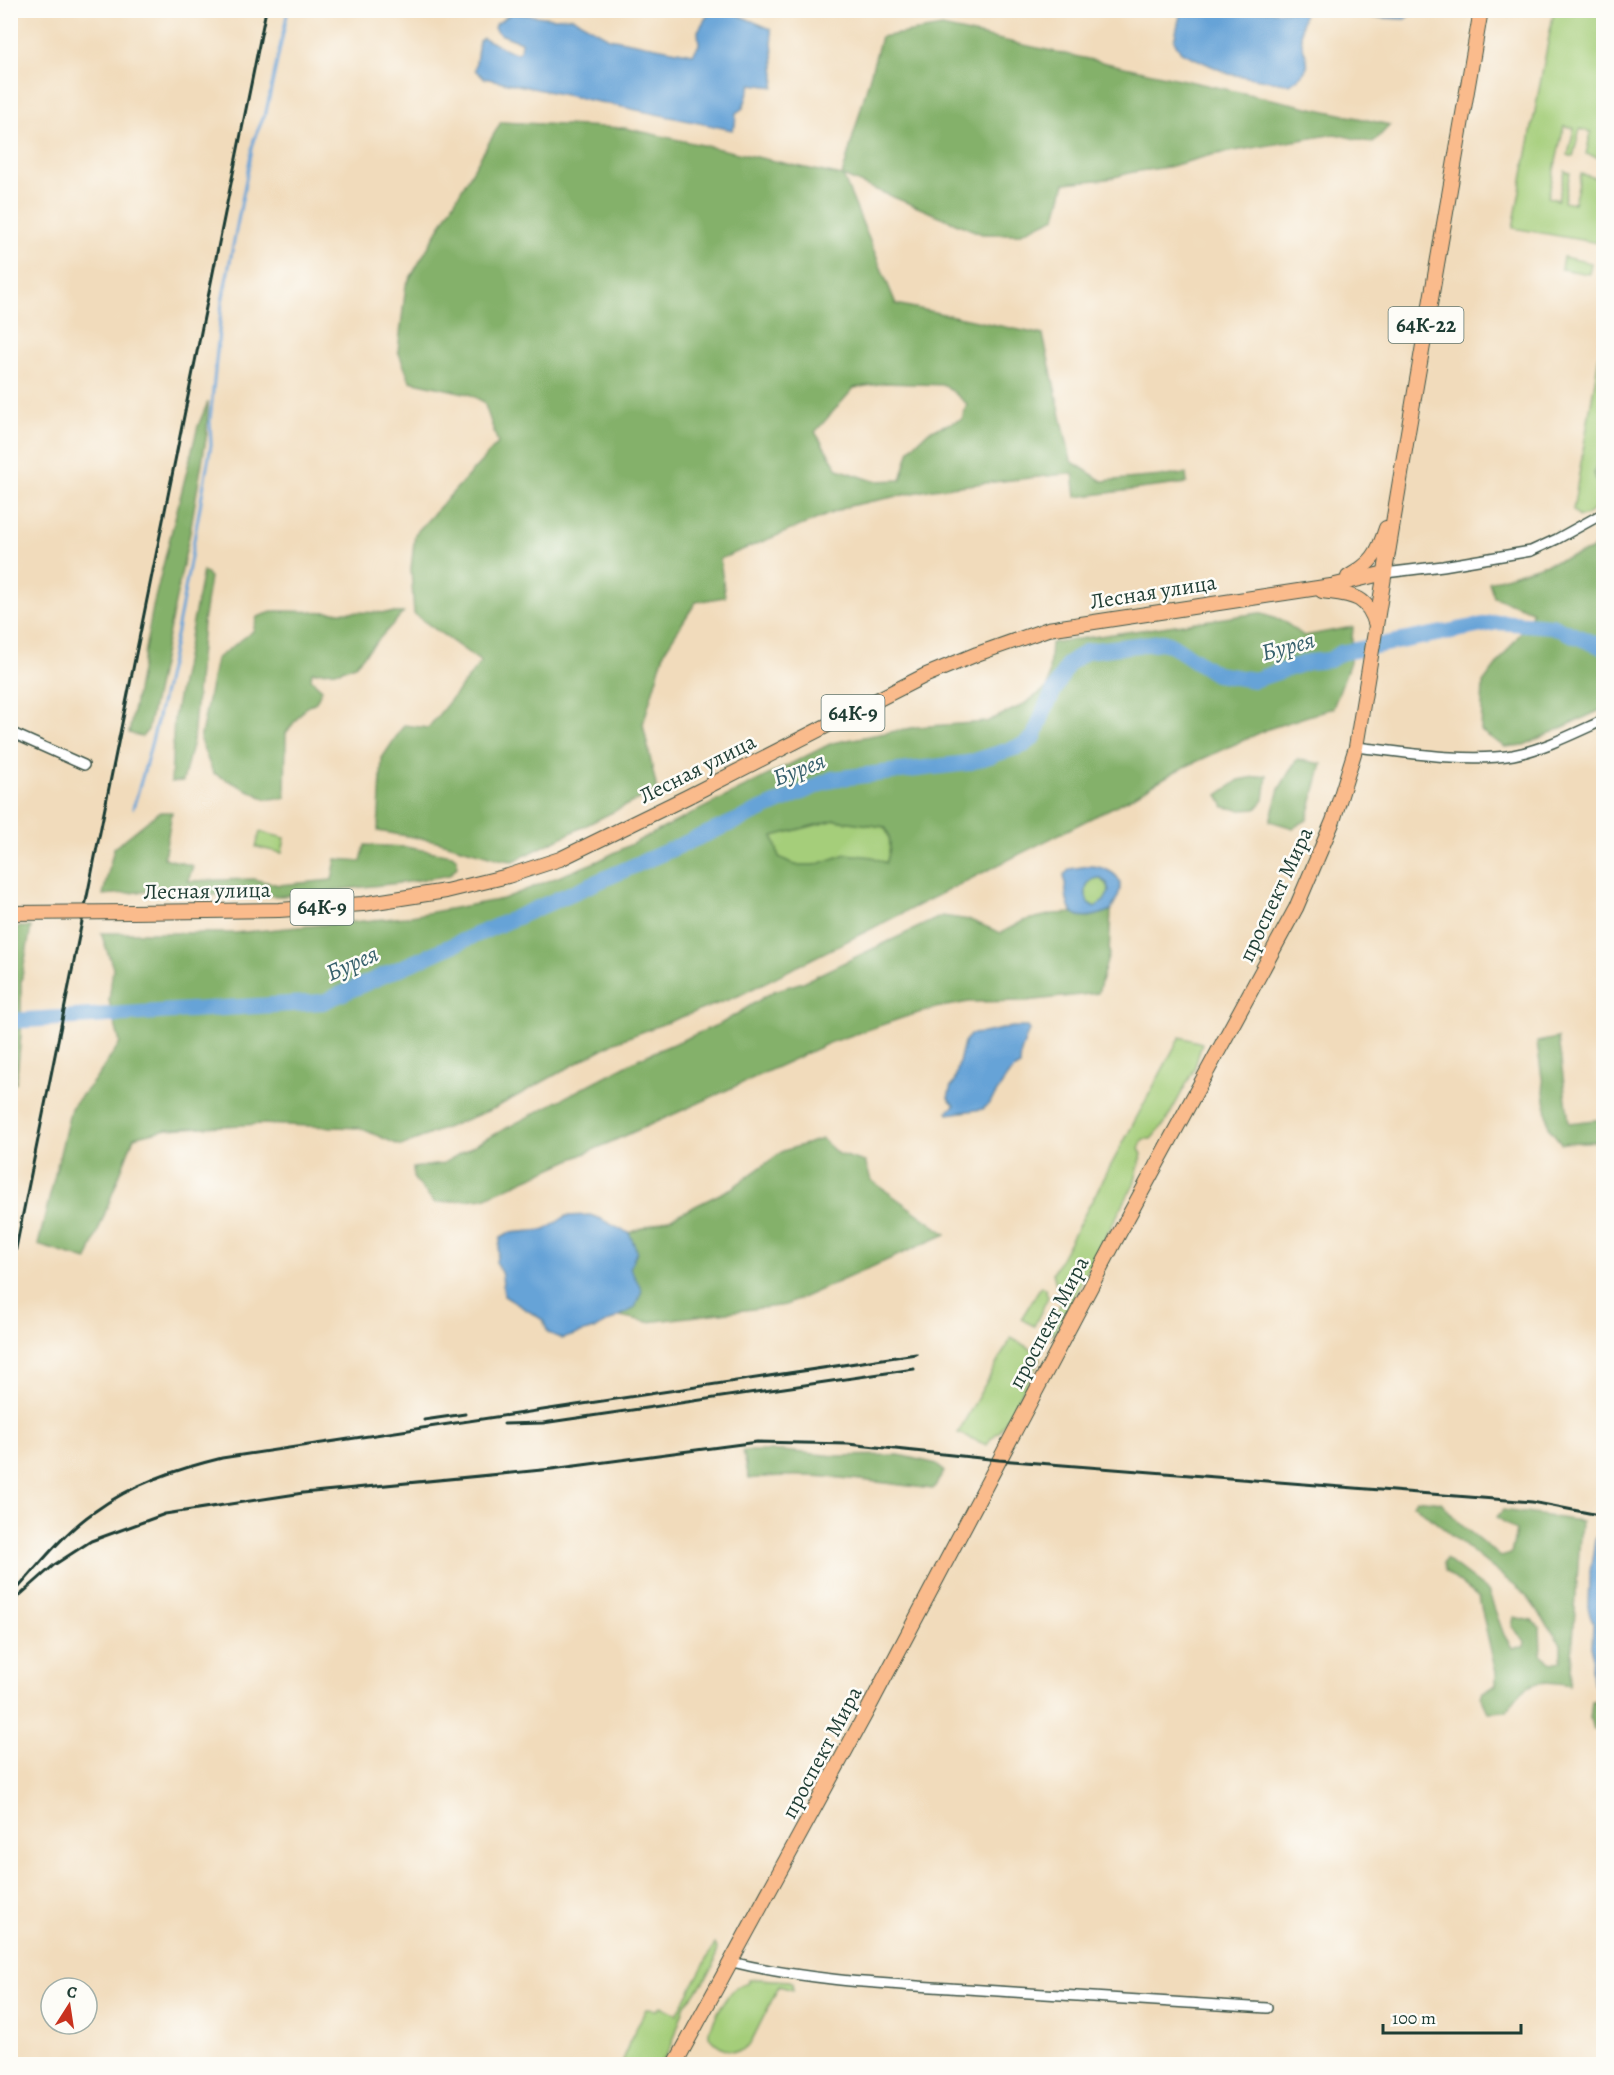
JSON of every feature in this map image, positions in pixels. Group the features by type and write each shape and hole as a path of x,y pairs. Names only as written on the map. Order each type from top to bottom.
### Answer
{"main road":[{"name":"64К-22","path":"1385,573 1481,10"},
{"path":"1336,584 1365,567 1375,556 1399,489"},
{"name":"Лесная улица","path":"10,913 279,910 363,904 446,891 508,876 560,859 924,676 1048,629 1336,584 1385,573"},
{"name":"проспект Мира","path":"675,2064 866,1713 1115,1241 1296,908 1333,821 1356,747 1385,573"},
{"path":"1305,589 1347,594 1363,600 1372,612 1376,631"}],"street":[{"path":"1385,573 1530,551 1604,513"},
{"path":"1356,747 1463,756 1512,755 1535,749 1604,720"},
{"path":"10,732 84,765"},
{"path":"732,1962 789,1974 885,1983 1267,2008"}],"green space":[{"path":"1554,10 1603,11 1603,159 1586,154 1591,132 1580,129 1573,157 1568,155 1574,128 1564,126 1548,197 1558,200 1565,171 1570,173 1564,201 1574,203 1581,174 1600,179 1603,165 1603,213 1598,243 1513,228"},
{"path":"942,27 1390,125 1373,143 1335,134 1211,155 1168,167 1133,172 1107,179 1065,183 1056,217 1019,234 982,234 843,176 896,304 1043,335 1071,461 1102,481 1186,474 1187,483 1076,497 1073,473 933,489 849,506 720,559 725,597 696,602 665,650 643,724 657,790 514,861 437,841 378,831 382,758 404,725 428,728 481,662 414,614 411,569 415,534 498,443 484,402 469,394 410,381 398,351 406,285 501,122 625,128 842,176 881,37","holes":["885,383 945,385 967,404 962,419 929,431 910,449 901,480 874,481 838,469 815,432 854,388"]},
{"path":"1563,257 1591,263 1589,274 1561,269"},
{"path":"1603,333 1603,501 1587,515 1579,517 1573,510"},
{"path":"208,402 207,433 190,532 148,730 142,737 129,733 154,602 198,426"},
{"path":"1603,442 1603,478 1597,483 1594,473"},
{"path":"1603,539 1603,709 1524,745 1505,747 1481,731 1483,683 1531,619 1532,611 1494,597 1489,582 1591,550"},
{"path":"203,571 210,577 203,623 193,741 183,781 171,782 174,718"},
{"path":"275,611 403,613 355,665 339,671 312,672 311,679 322,689 316,702 305,708 286,733 285,798 266,799 213,773 200,740 216,659 253,631 257,617"},
{"path":"1259,613 1283,621 1304,636 1353,627 1350,662 1333,708 1268,729 1176,771 1127,800 738,996 615,1042 495,1108 401,1146 360,1128 260,1124 167,1129 134,1137 87,1260 38,1245 71,1108 98,1076 120,1043 109,1001 113,968 101,933 234,933 406,917 503,899 598,861 832,743 917,727 986,722 1021,706 1048,687 1051,643","holes":["835,820 885,827 890,844 886,863 873,857 846,854 815,865 795,865 779,857 773,836"]},
{"path":"1297,759 1322,764 1307,820 1293,828 1270,821 1279,789"},
{"path":"1267,775 1264,800 1256,809 1241,810 1224,807 1218,795 1239,780"},
{"path":"159,812 172,812 164,858 193,866 188,881 253,879 279,885 332,880 336,859 361,861 365,845 405,847 452,855 457,859 457,867 449,875 408,882 283,896 240,894 187,896 152,891 103,895 114,848"},
{"path":"835,820 884,827 890,844 886,863 847,854 815,865 795,865 779,857 773,836"},
{"path":"260,832 285,838 282,853 256,847"},
{"path":"1099,878 1107,884 1109,892 1104,901 1095,907 1088,903 1086,891 1088,883"},
{"path":"1111,910 1109,954 1098,993 1026,1001 969,1002 935,1008 902,1018 829,1043 484,1198 435,1203 414,1179 413,1168 442,1164 638,1059 722,1023 774,991 803,982 942,916 970,920 1001,933 1023,921 1053,914 1075,913 1089,917"},
{"path":"10,927 31,927 21,982 21,1035 16,1083 11,1084"},
{"path":"1180,1037 1202,1043 1194,1070 1165,1123 1151,1139 1143,1139 1139,1149 1142,1154 1134,1184 1053,1335 1050,1329 1061,1302 1053,1273"},
{"path":"1558,1038 1569,1123 1603,1119 1603,1141 1561,1143 1549,1128 1537,1042"},
{"path":"822,1139 838,1154 865,1162 871,1180 946,1234 786,1305 648,1322 620,1316 635,1308 630,1268 637,1251 629,1233 671,1218 732,1188 783,1151"},
{"path":"1041,1286 1048,1297 1034,1326 1021,1319"},
{"path":"1011,1338 1033,1350 1040,1360 1000,1431 991,1438 987,1445 958,1433"},
{"path":"743,1451 783,1451 836,1456 899,1455 937,1464 944,1472 933,1489 818,1476 749,1479"},
{"path":"1416,1499 1441,1502 1460,1524 1501,1557 1511,1554 1516,1531 1497,1517 1503,1510 1581,1521 1570,1685 1548,1682 1533,1684 1521,1693 1507,1711 1488,1712 1481,1697 1483,1692 1496,1685 1496,1673 1479,1598 1445,1571 1443,1563 1446,1559 1488,1591 1504,1635 1512,1648 1524,1647 1525,1641 1512,1627 1514,1617 1532,1621 1540,1627 1541,1654 1552,1663 1561,1661 1561,1644 1526,1595 1413,1504"},
{"path":"1603,1700 1603,1730 1593,1730 1590,1718 1592,1702"},
{"path":"715,1944 717,1948 714,1966 685,2005 671,2047 661,2064 622,2064 629,2043 646,2009 657,2010 661,2006 677,2014"},
{"path":"749,1980 789,1981 792,1983 793,1990 779,1986 749,2046 739,2051 727,2050 709,2036 709,2031 720,2008 734,1989"}],"water":[{"path":"726,10 771,29 775,76 774,87 751,84 743,108 736,113 735,126 732,130 484,78 475,70 479,41 483,38 512,52 520,51 521,42 500,34 494,28 512,13 553,18 572,17 609,38 693,54 699,45 698,31 710,11"},
{"path":"1181,11 1304,11 1301,35 1308,61 1305,71 1290,84 1229,74 1181,52 1174,41"},
{"path":"1335,11 1413,11 1406,19 1361,17"},
{"path":"1093,866 1109,871 1118,878 1120,888 1111,910 1084,917 1070,909 1064,875 1070,869","holes":["1099,878 1107,883 1109,892 1104,901 1095,907 1088,903 1086,894 1088,883"]},
{"path":"1012,1027 1027,1027 1029,1030 1021,1052 1020,1066 1009,1074 983,1109 948,1114 947,1112 955,1105 948,1098 964,1042 971,1034"},
{"path":"590,1215 629,1233 637,1251 630,1268 642,1290 635,1308 597,1328 562,1339 548,1333 543,1320 504,1296 502,1275 496,1262 501,1237 508,1233 545,1230 566,1216"},
{"path":"1600,1532 1604,1533 1603,1692 1594,1685 1591,1669 1593,1624 1588,1607 1589,1578 1595,1540"}],"waterway":[{"path":"133,808 158,719 178,628 211,445 210,420 222,302 254,139 266,112 287,15"},
{"name":"Бурея","path":"10,1021 323,1002 832,779 968,763 1024,745 1034,737 1045,708 1068,664 1087,651 1162,642 1172,645 1216,674 1254,680 1308,662 1330,660 1340,653 1498,622 1552,626 1600,646 1604,645"}],"railway":[{"path":"10,1278 266,10"},
{"path":"19,1587 45,1557 83,1520 109,1502 155,1479 205,1462 916,1354"},
{"path":"504,1424 543,1423 914,1369"},
{"path":"424,1420 465,1414"},
{"path":"10,1604 54,1565 91,1541 165,1514 303,1493 552,1469 757,1442 848,1444 999,1460 1532,1502 1604,1516"}]}
